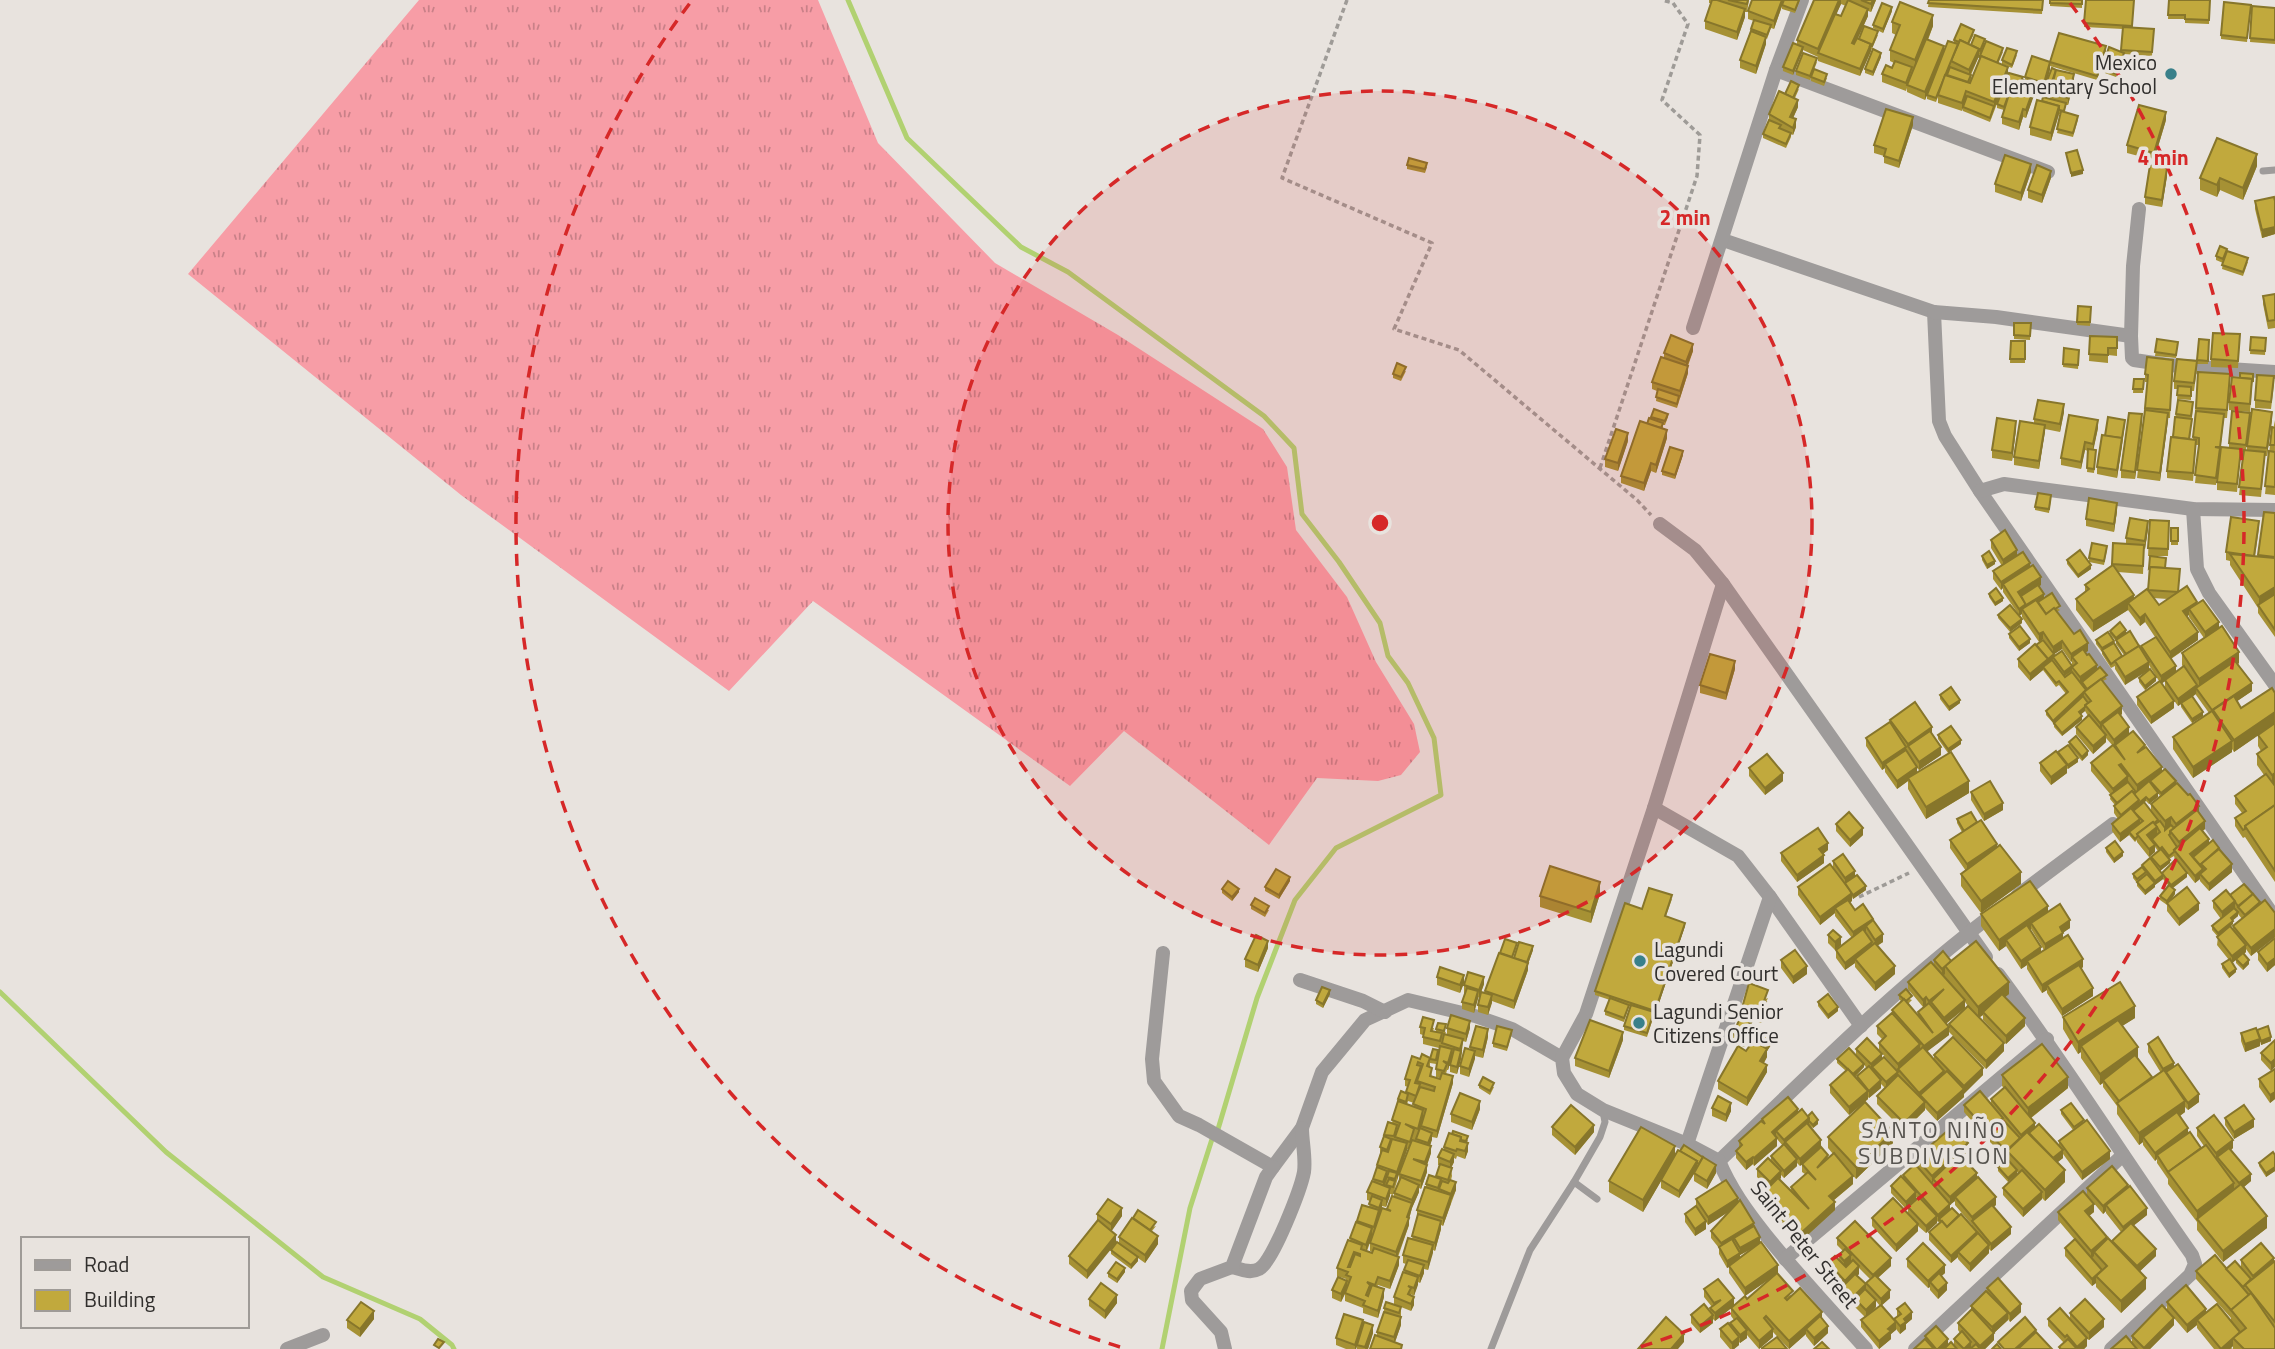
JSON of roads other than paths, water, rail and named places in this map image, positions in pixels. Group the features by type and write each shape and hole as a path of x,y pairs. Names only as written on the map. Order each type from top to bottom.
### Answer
{"street":[{"path":"1693,328 1776,70 1802,0"},
{"path":"1776,70 2048,172"},
{"path":"2139,209 2133,265 2131,355 2134,360 2275,372"},
{"path":"1723,240 1934,312 1996,317 2131,335"},
{"path":"1934,312 1939,421 1945,436 1980,491 2275,918"},
{"path":"1980,491 2004,484 2193,509 2275,510"},
{"path":"2193,509 2197,569 2209,593 2275,685"},
{"path":"1660,524 1695,550 1723,584 1968,933 2047,1039 2192,1255 2195,1264 2190,1275 2112,1349"},
{"path":"1723,584 1654,808 1586,1014 1562,1058 1563,1073 1577,1094 1603,1110 1687,1144 1719,1161 1944,951 2113,824"},
{"path":"1654,808 1738,856 1861,1026"},
{"path":"1687,1144 1770,897"},
{"path":"1163,953 1152,1059 1154,1081 1179,1116 1273,1167"},
{"path":"1300,980 1363,1001 1385,1012"},
{"path":"1232,1267 1266,1177 1302,1128 1322,1072 1365,1020 1408,1000 1475,1016 1512,1029 1562,1058"},
{"path":"1785,1259 2047,1039"},
{"path":"1226,1349 1221,1332 1192,1300 1191,1291 1200,1279 1232,1267 1248,1271 1259,1269 1267,1261 1283,1232 1304,1172 1302,1128"},
{"path":"1915,1349 2123,1155"},
{"name":"Saint Peter Street","path":"1719,1161 1724,1175 1745,1209 1785,1259 1866,1349"},
{"path":"287,1349 323,1335"}],"lane":[{"path":"2263,170 2275,170"},
{"path":"1491,1349 1530,1250 1600,1137 1605,1122 1603,1110"},
{"path":"1574,1182 1597,1199"}],"waterway":[{"path":"848,0 907,138 1021,247 1068,272 1264,416 1294,448 1302,514 1339,562 1380,623 1388,656 1408,683 1434,738 1441,795 1336,848 1295,900 1257,998 1216,1136 1213,1136 1190,1208 1162,1349"},
{"path":"0,992 166,1152 323,1277 420,1319 454,1349"}],"place":[{"name":"Mexico Elementary School","path":"2171,74"},
{"name":"Lagundi Covered Court","path":"1640,961"},
{"name":"Lagundi Senior Citizens Office","path":"1639,1023"}],"district":[{"name":"SANTO NIÑO SUBDIVISION","path":"1934,1142"}]}
